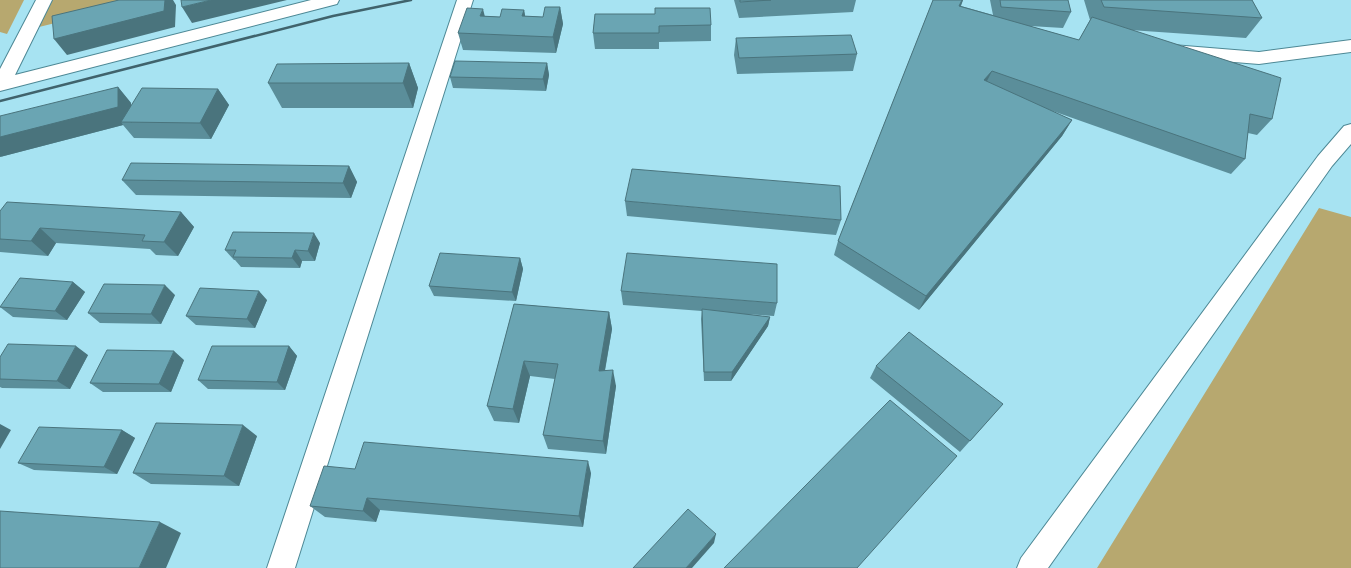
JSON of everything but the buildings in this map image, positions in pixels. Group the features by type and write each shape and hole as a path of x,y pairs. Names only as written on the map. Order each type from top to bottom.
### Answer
{"street":[{"path":"0,85 44,0"},
{"path":"281,568 465,0"},
{"path":"0,85 325,1"},
{"path":"1158,46 1173,51 1259,58 1351,46"},
{"path":"1031,568 1325,161 1351,131"}],"shaded area":[{"path":"0,0 24,0 7,34 0,32"},
{"path":"51,0 149,0 39,27"},
{"path":"1319,208 1351,217 1351,568 1097,568"}],"railway":[{"path":"0,101 333,16 411,0"}]}
